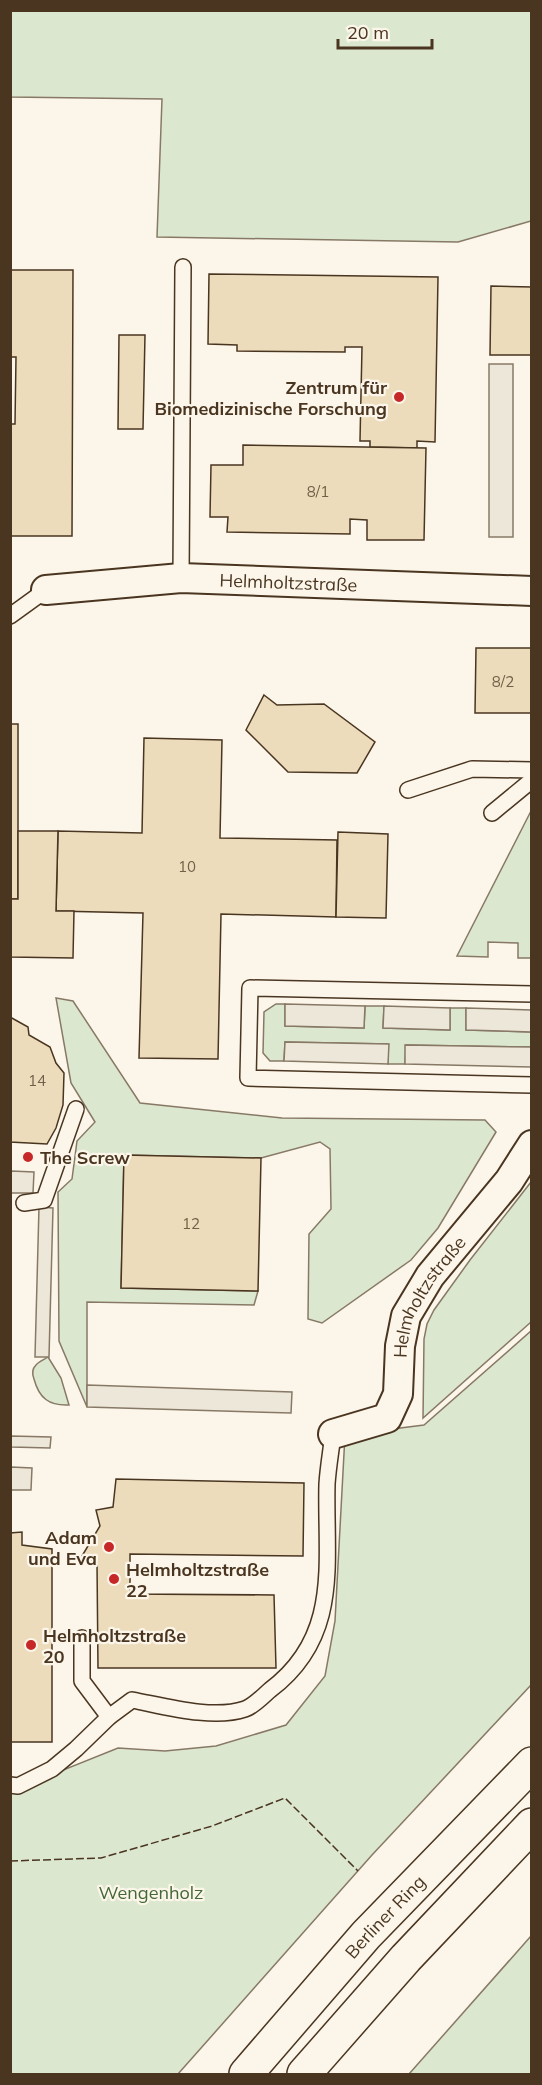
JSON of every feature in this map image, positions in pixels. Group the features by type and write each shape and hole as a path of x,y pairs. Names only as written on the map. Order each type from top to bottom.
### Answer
{"highway":[{"name":"Berliner Ring","path":"246,2074 366,1935 531,1764"},
{"path":"304,2074 406,1958 531,1825"}],"street":[{"name":"Helmholtzstraße","path":"46,590 181,578 531,591"},
{"name":"Helmholtzstraße","path":"333,1434 387,1418 398,1394 400,1346 406,1316 430,1276 508,1181 531,1145"}],"lane":[{"path":"181,578 183,267"},
{"path":"10,616 46,590"},
{"path":"408,790 472,769 531,770"},
{"path":"492,813 531,780"},
{"path":"531,994 250,988 248,1078 531,1084"},
{"path":"24,1203 44,1200 76,1109"},
{"path":"10,1785 18,1786 52,1769 109,1717 132,1700 213,1713 246,1709 287,1678 304,1656 318,1627 328,1583 327,1482 333,1434"},
{"path":"81,1638 82,1681 109,1717"}],"green space":[{"path":"11,10 531,11 531,221 458,242 157,237 162,99 11,97"},
{"path":"531,811 531,958 518,958 518,943 488,942 488,957 457,956"},
{"path":"56,998 73,1001 140,1103 282,1118 485,1120 496,1132 438,1228 411,1260 322,1323 308,1319 309,1234 331,1209 330,1149 320,1142 261,1158 124,1155 121,1288 258,1291 254,1305 87,1302 87,1407 59,1341 58,1192 72,1179 77,1141 95,1122 71,1083"},
{"path":"276,1004 285,1004 285,1026 364,1028 365,1006 384,1006 383,1028 450,1030 450,1008 466,1008 466,1030 531,1032 531,1047 406,1045 405,1064 388,1064 388,1044 285,1042 284,1061 270,1061 263,1053 264,1012"},
{"path":"531,1182 531,1322 423,1418 424,1339 427,1324 434,1310 470,1260"},
{"name":"Wengenholz","path":"531,1331 531,1685 372,1855 178,2074 11,2074 11,1791 118,1748 165,1751 216,1746 286,1725 325,1676 335,1621 345,1435 424,1425"},
{"path":"48,1357 61,1378 69,1405 50,1402 42,1396 36,1386 34,1368"},
{"path":"531,1936 531,2074 409,2074"}],"shaded area":[{"path":"489,364 513,364 513,537 489,537"},
{"path":"285,1004 365,1006 364,1028 285,1026"},
{"path":"384,1006 450,1008 450,1030 383,1028"},
{"path":"466,1008 531,1010 531,1032 466,1030"},
{"path":"285,1042 389,1044 388,1064 284,1061"},
{"path":"405,1045 531,1047 531,1067 405,1064"},
{"path":"11,1171 34,1172 33,1193 11,1193"},
{"path":"39,1207 53,1208 49,1357 35,1357"},
{"path":"87,1385 292,1392 291,1413 87,1407"},
{"path":"11,1436 51,1437 50,1448 11,1447"},
{"path":"11,1467 32,1468 31,1490 11,1490"}],"building":[{"path":"10,270 73,270 72,536 10,536 10,424 15,424 16,357 10,357"},
{"name":"Zentrum für Biomedizinische Forschung","path":"209,274 438,277 435,442 417,441 417,448 370,447 370,441 360,441 362,347 345,347 345,352 237,351 237,345 208,344"},
{"path":"491,286 532,287 532,355 490,355"},
{"path":"119,335 145,335 143,429 118,429"},
{"path":"243,445 426,448 424,540 367,540 367,520 350,519 350,534 227,532 228,517 210,517 211,465 243,465"},
{"path":"476,648 532,648 532,713 475,713"},
{"path":"264,695 277,705 324,704 375,742 357,773 288,772 246,730"},
{"path":"10,724 18,724 18,899 10,899"},
{"path":"144,738 222,740 220,838 337,840 336,917 221,914 218,1059 139,1058 143,913 56,911 58,831 142,833"},
{"path":"18,831 58,831 56,911 74,911 73,958 10,957 10,899 18,899"},
{"path":"338,832 388,834 386,918 336,917"},
{"path":"10,1017 28,1027 29,1035 50,1047 56,1063 64,1073 63,1105 56,1128 47,1144 10,1142"},
{"path":"124,1155 261,1158 258,1291 121,1288"},
{"name":"Helmholtzstraße 22","path":"116,1479 304,1483 303,1556 130,1554 130,1594 274,1595 276,1668 98,1668 97,1563 82,1556 100,1526 96,1510 113,1507"},
{"name":"Helmholtzstraße 20","path":"22,1532 22,1545 52,1549 52,1742 10,1742 10,1533"}],"fence":[{"path":"10,1861 101,1858 212,1826 285,1798 358,1871"}],"place":[{"name":"Zentrum für Biomedizinische Forschung","path":"399,397"},
{"name":"The Screw","path":"28,1157"},
{"name":"Adam und Eva","path":"109,1547"},
{"name":"Helmholtzstraße 22","path":"114,1579"},
{"name":"Helmholtzstraße 20","path":"31,1645"}]}
